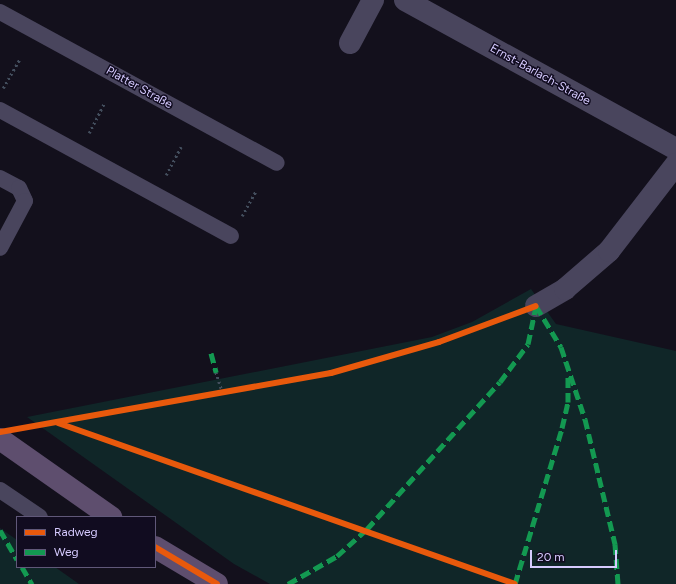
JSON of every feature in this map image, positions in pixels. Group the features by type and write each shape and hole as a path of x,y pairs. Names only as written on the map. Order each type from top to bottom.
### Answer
{"main road":[{"path":"0,439 110,516"},
{"path":"156,548 213,583"}],"street":[{"name":"Ernst-Barlach-Straße","path":"405,0 676,150"},
{"path":"350,43 369,1"},
{"path":"536,306 565,289 609,251 676,164"}],"lane":[{"name":"Platter Straße","path":"0,12 277,163"},
{"path":"0,110 231,236"},
{"path":"0,178 19,188 25,201 0,248"},
{"path":"0,490 39,516"}],"path":[{"path":"0,93 20,58"},
{"path":"79,153 104,103"},
{"path":"155,195 181,147"},
{"path":"231,236 256,191"},
{"path":"216,372 223,394"},
{"path":"216,395 231,393"}],"green space":[{"path":"531,289 556,324 676,351 676,584 270,584 234,564 27,417 432,337 472,322"},
{"path":"0,528 16,539 16,568 56,568 79,584 0,584"}],"marked path":[{"path":"536,306 561,347 585,419 615,544 618,584"},
{"path":"288,584 337,556 367,529 500,382 528,344 536,306"},
{"path":"211,353 216,372"},
{"path":"515,584 562,428 568,402 568,376"},
{"path":"0,530 16,557"},
{"path":"23,568 32,584"}],"cycle path":[{"path":"0,432 331,373 439,342 536,306"},
{"path":"58,423 514,584"},
{"path":"156,548 217,584"}]}
